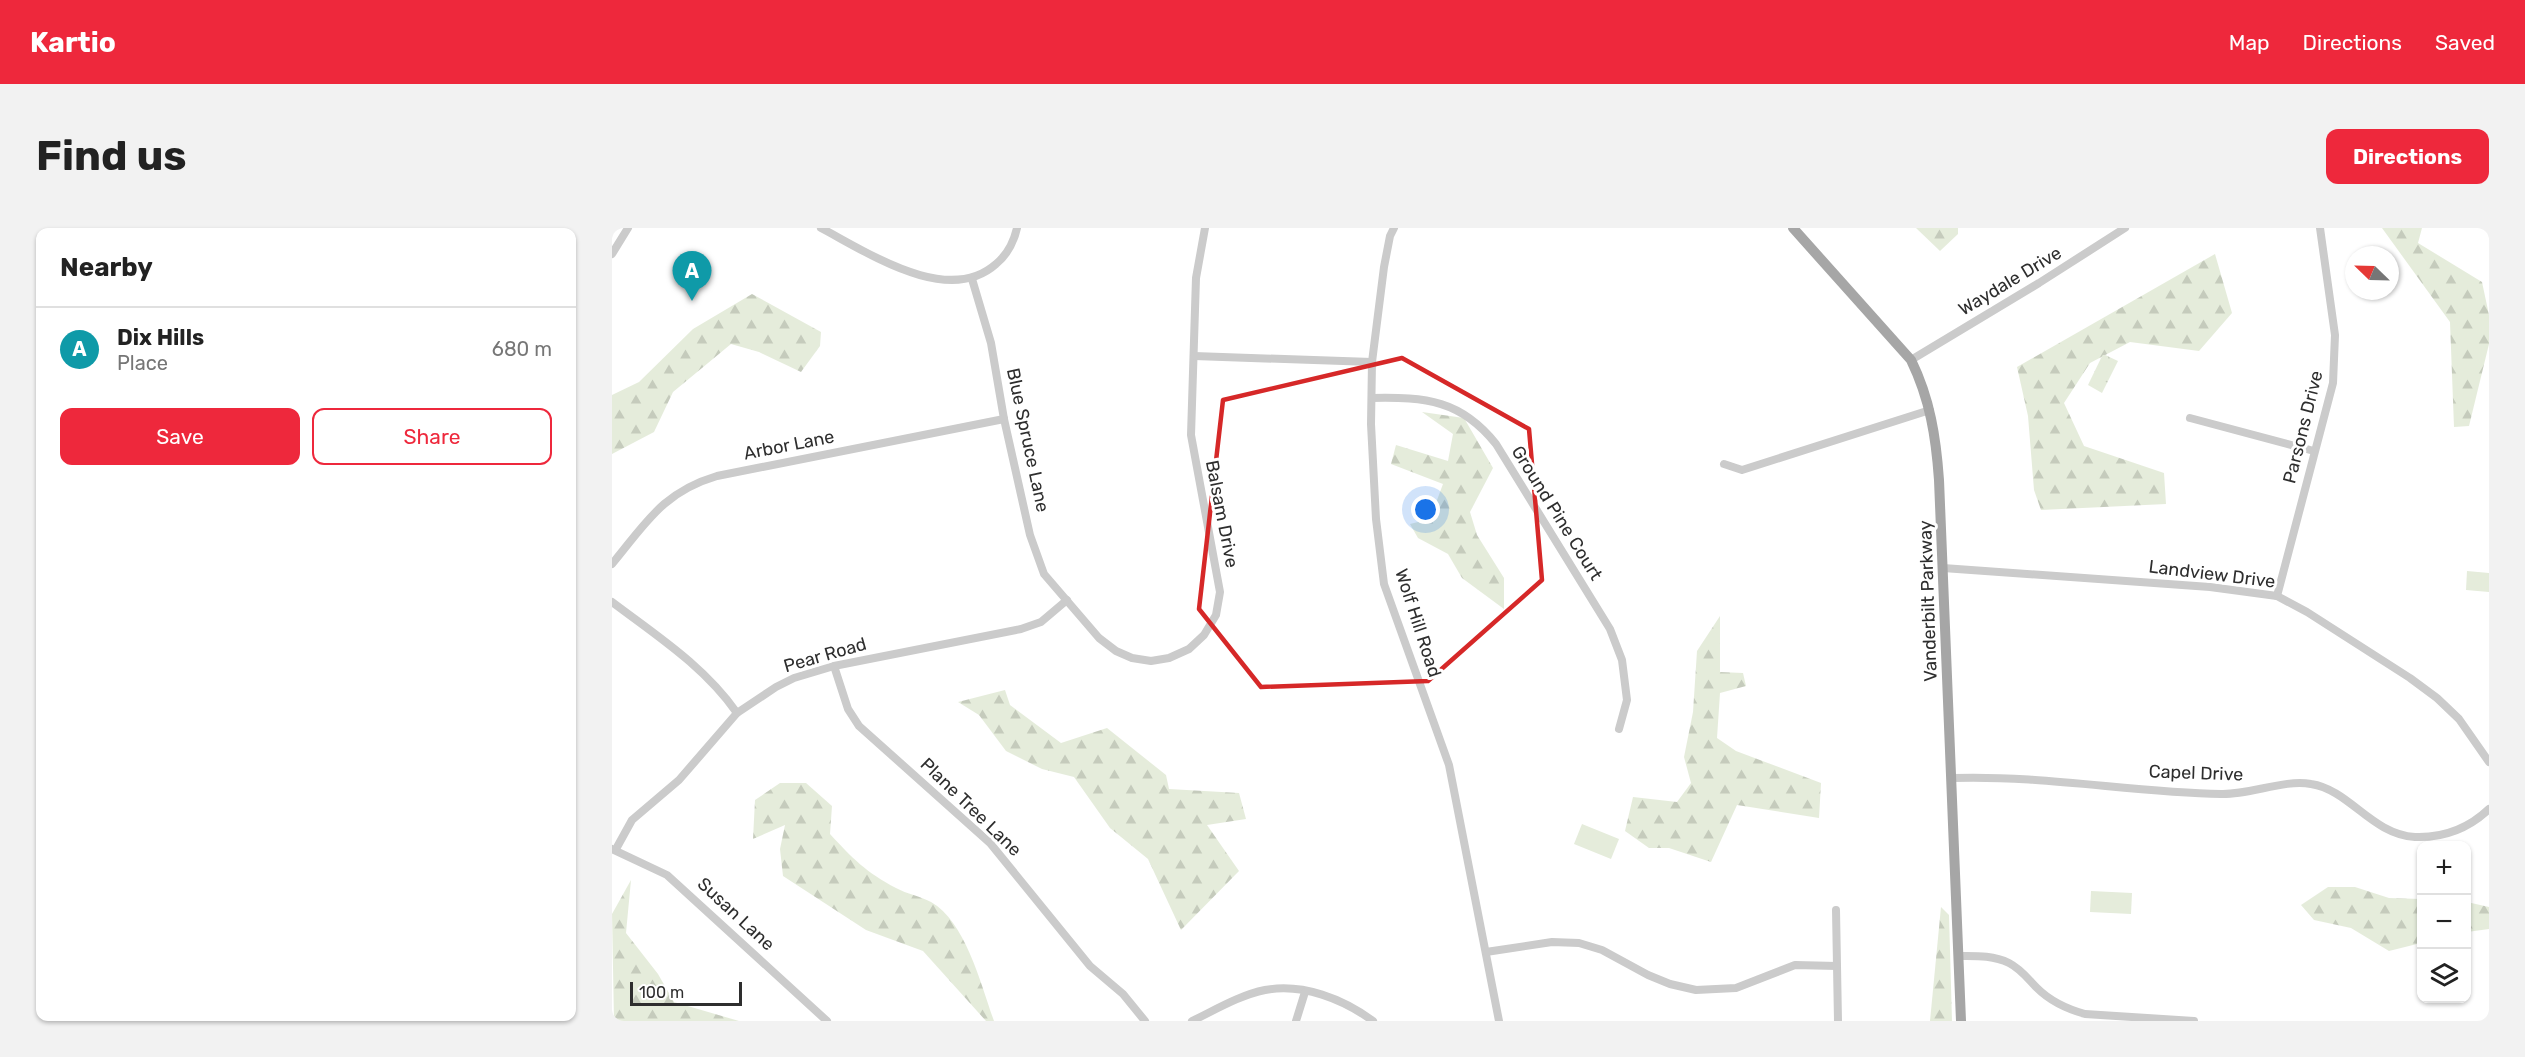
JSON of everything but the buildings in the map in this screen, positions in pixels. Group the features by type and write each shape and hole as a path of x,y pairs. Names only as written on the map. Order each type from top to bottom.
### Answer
{"main road":[{"name":"Vanderbilt Parkway","path":"1793,228 1911,360 1923,386 1936,438 1940,480 1961,1021"}],"street":[{"path":"612,254 628,228"},
{"path":"821,228 886,262 930,278 953,280 972,279 988,271 1002,258 1017,228"},
{"name":"Balsam Drive","path":"1067,600 1100,638 1116,651 1132,658 1151,661 1170,658 1189,649 1204,635 1216,615 1220,592 1191,435 1196,278 1204,228"},
{"name":"Wolf Hill Road","path":"1394,228 1390,236 1384,267 1371,362 1371,424 1376,519 1384,584 1449,765 1499,1021"},
{"name":"Waydale Drive","path":"1911,360 2125,228"},
{"name":"Parsons Drive","path":"2277,596 2333,383 2336,360 2336,335 2320,228"},
{"name":"Blue Spruce Lane","path":"972,279 991,343 1004,420 1035,556 1044,574 1067,600"},
{"path":"1194,356 1371,362"},
{"name":"Ground Pine Court","path":"1372,398 1408,398 1443,403 1482,426 1496,444 1610,629 1622,660 1627,700 1619,729"},
{"path":"1724,464 1742,470 1930,410"},
{"path":"2190,418 2314,451"},
{"name":"Arbor Lane","path":"612,564 661,506 678,491 697,482 717,476 1004,420"},
{"name":"Landview Drive","path":"1942,568 2210,587 2277,596 2326,624 2438,698 2459,719 2489,762"},
{"name":"Pear Road","path":"614,849 632,820 679,780 736,713 758,697 794,678 834,666 1021,629 1041,622 1067,600"},
{"path":"612,602 686,657 711,680 736,713"},
{"name":"Plane Tree Lane","path":"834,666 848,710 860,726 990,843 1090,966 1124,994 1145,1021"},
{"name":"Capel Drive","path":"1952,778 1996,777 2236,794 2289,784 2309,783 2325,788 2373,823 2411,837 2448,834 2466,827 2489,809"},
{"name":"Susan Lane","path":"614,849 667,875 826,1021"},
{"path":"1836,910 1838,1021"},
{"path":"1486,952 1544,943 1579,943 1602,950 1670,984 1696,990 1736,988 1795,965 1837,966"},
{"path":"1959,956 1989,957 2009,963 2024,973 2052,1000 2068,1009 2085,1014 2194,1021"},
{"path":"1192,1021 1265,990 1282,989 1331,996 1353,1006 1373,1021"},
{"path":"1296,1021 1305,992"}],"highlighted area":[{"path":"1402,358 1529,429 1542,580 1428,681 1261,687 1199,609 1223,400"}],"green space":[{"path":"1916,228 1958,228 1958,234 1940,251"},
{"path":"2382,228 2422,228 2418,243 2482,282 2489,315 2489,344 2469,426 2454,427 2450,322 2399,252 2399,246 2395,246"},
{"path":"2215,254 2232,313 2199,351 2130,342 2090,363 2064,403 2084,446 2164,473 2166,504 2041,510 2034,490 2028,416 2017,367"},
{"path":"752,294 821,332 820,346 801,372 759,352 731,344 673,392 654,432 612,454 612,395 639,382 693,329"},
{"path":"2103,354 2118,361 2102,393 2088,385"},
{"path":"2103,360 2114,365 2102,389 2092,383"},
{"path":"1422,412 1464,418 1493,468 1470,512 1477,535 1504,578 1504,609 1462,578 1448,554 1418,538 1410,524 1430,519 1443,484 1391,464 1396,445 1448,461 1453,434"},
{"path":"2467,571 2489,573 2489,592 2466,590"},
{"path":"1720,616 1720,672 1743,673 1746,686 1720,693 1717,738 1736,751 1821,783 1819,818 1737,805 1711,862 1669,848 1649,848 1625,831 1633,797 1677,802 1691,783 1684,757 1693,712 1697,651"},
{"path":"1005,690 1010,705 1061,743 1107,728 1166,775 1169,789 1239,793 1246,819 1207,825 1239,871 1181,930 1148,859 1110,828 1074,777 1042,769 1006,751 979,715 958,702"},
{"path":"780,783 806,783 832,806 830,834 853,858 886,882 931,902 943,911 954,924 971,955 994,1021 986,1021 923,951 866,930 783,876 780,849 785,825 753,839 755,800"},
{"path":"1582,824 1619,839 1611,859 1574,844"},
{"path":"631,880 626,933 658,974 674,1002 739,1021 614,1021 612,914"},
{"path":"2328,887 2355,887 2389,898 2417,899 2417,944 2389,951 2351,928 2314,920 2301,905"},
{"path":"2091,891 2132,893 2131,914 2090,912"},
{"path":"2471,903 2489,907 2489,929 2471,931"},
{"path":"1941,907 1949,915 1952,1021 1930,1021"}],"place":[{"name":"Dix Hills","path":"692,301"}]}
